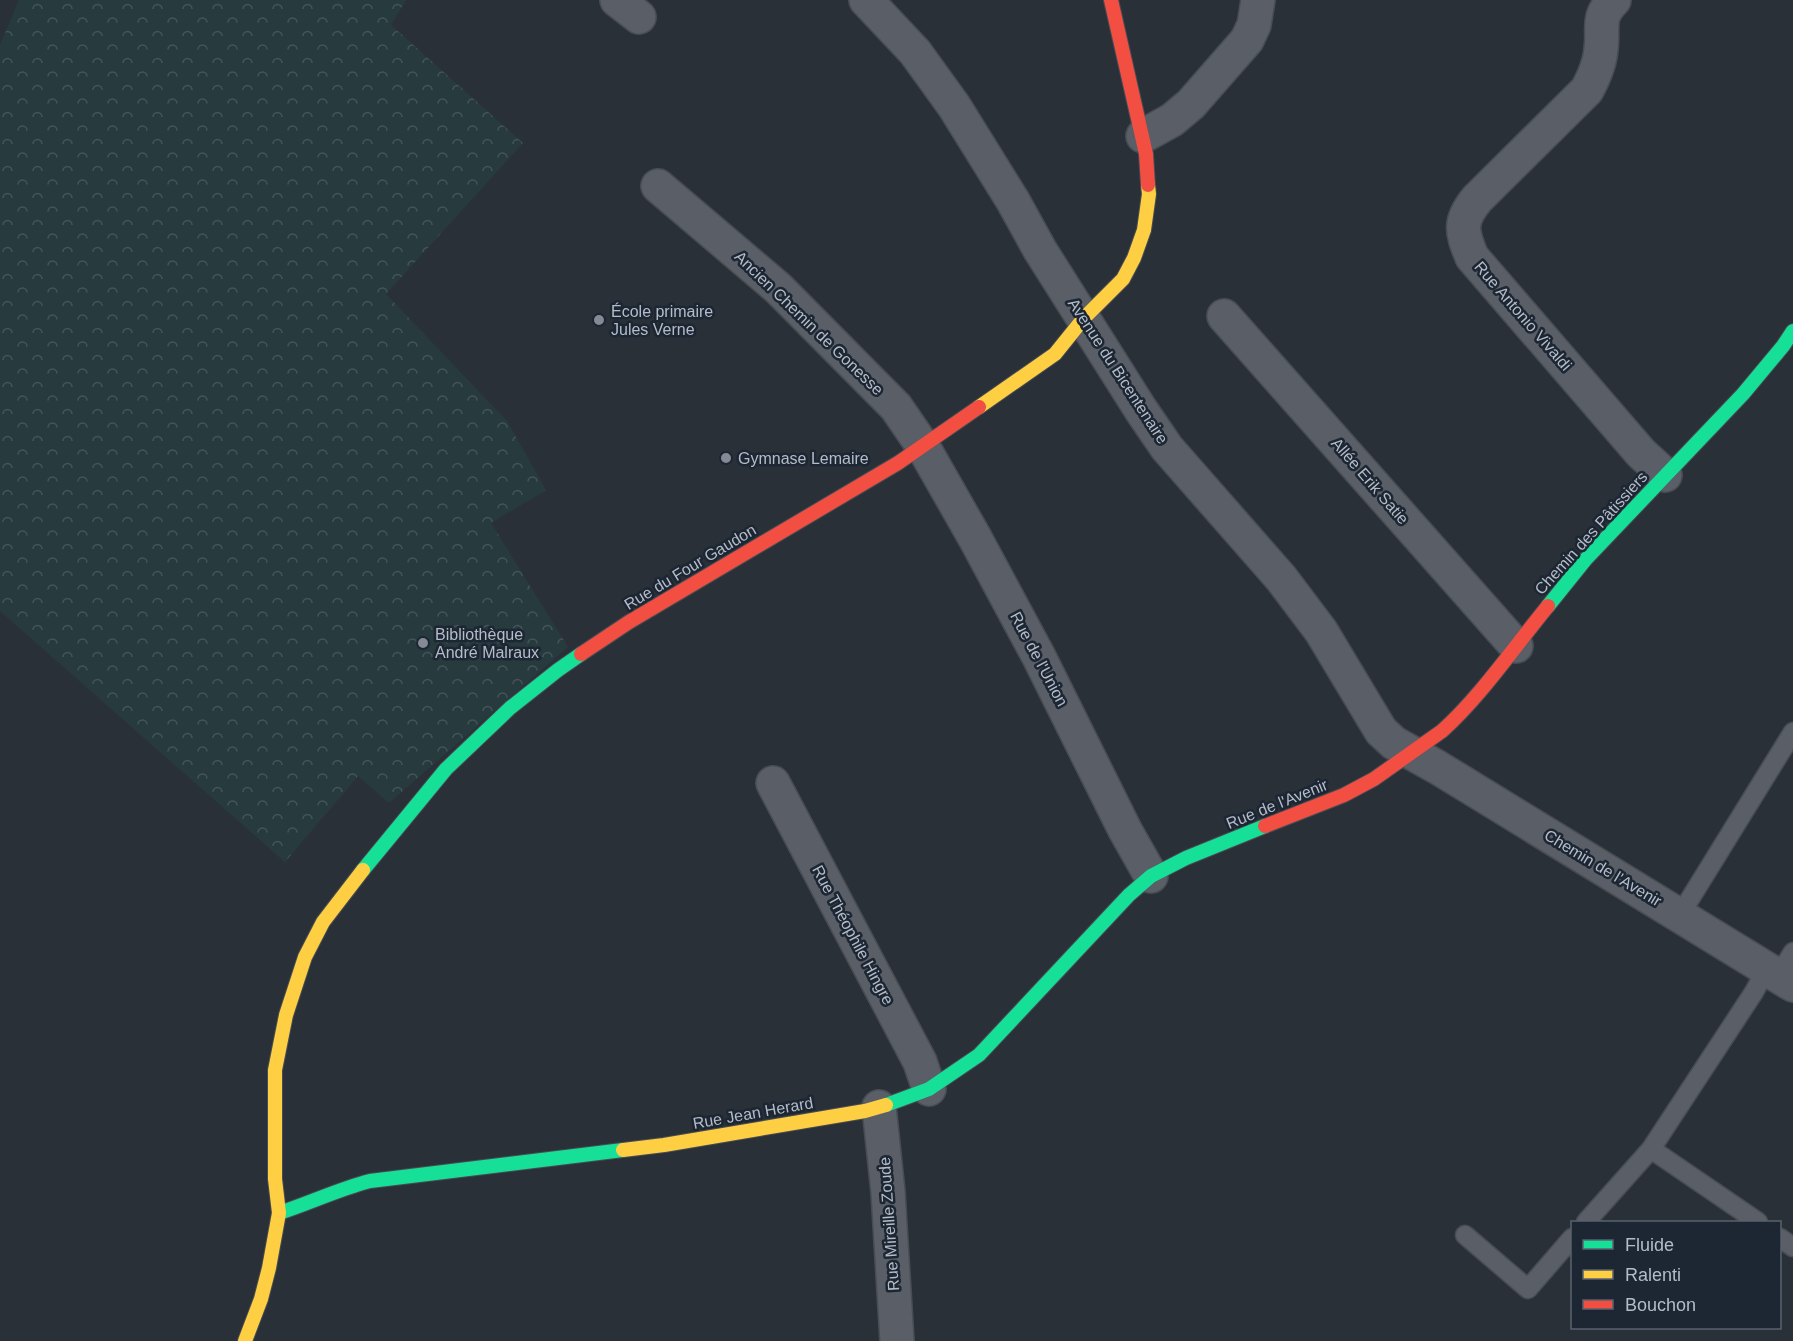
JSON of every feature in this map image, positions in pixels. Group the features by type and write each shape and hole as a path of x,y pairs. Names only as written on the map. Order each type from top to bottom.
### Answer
{"street":[{"name":"Avenue du Bicentenaire","path":"866,0 915,52 954,106 1013,201 1040,250 1167,448 1281,578 1321,631 1381,731 1394,743 1411,753"},
{"name":"Rue du Four Gaudon","path":"245,1341 261,1299 279,1213 275,1179 275,1070 286,1015 305,957 323,922 376,853 446,769 510,708 558,670 629,622 898,463 1055,354 1084,318 1123,279 1134,258 1144,230 1149,194 1143,136 1111,0"},
{"path":"1143,136 1172,120 1191,104 1247,40 1254,25 1258,0"},
{"name":"Rue Antonio Vivaldi","path":"1614,0 1602,17 1602,47 1599,62 1595,77 1587,90 1477,199 1466,212 1462,225 1472,257 1641,453 1665,475"},
{"name":"Ancien Chemin de Gonesse","path":"658,186 778,288 896,407 922,445"},
{"name":"Allée Erik Satie","path":"1224,316 1516,646"},
{"name":"Chemin des Pâtissiers","path":"1411,753 1452,722 1585,560 1743,394 1793,332"},
{"name":"Rue de l'Union","path":"922,445 1039,657 1125,830 1151,876"},
{"name":"Rue de l'Avenir","path":"1151,876 1186,858 1344,795 1374,779 1411,753"},
{"name":"Chemin de l'Avenir","path":"1411,753 1680,915 1783,970"},
{"name":"Rue Théophile Hingre","path":"773,783 920,1062 929,1089"},
{"name":"Rue Jean Herard","path":"279,1213 350,1186 370,1181 664,1145 895,1103 929,1089 979,1055 1129,895 1151,876"},
{"name":"Rue Mireille Zoude","path":"879,1107 888,1192 897,1341"}],"lane":[{"path":"1680,915 1793,732"},
{"path":"1587,1221 1650,1149 1754,992 1783,970"},
{"path":"1650,1149 1757,1221"},
{"path":"1465,1235 1528,1289 1571,1239"}],"green space":[{"path":"19,0 406,0 391,25 523,143 386,294 507,421 546,490 491,523 568,647 389,803 358,776 285,862 0,611 0,45"}],"traffic: fast":[{"path":"1548,606 1585,560 1743,394 1793,331"},
{"path":"363,870 446,769 510,708 581,654"},
{"path":"886,1105 929,1089 979,1055 1129,895 1151,876 1186,858 1265,826"},
{"path":"279,1213 370,1181 623,1150"}],"traffic: slow":[{"path":"979,407 1055,354 1084,318 1123,279 1134,258 1144,230 1148,185"},
{"path":"245,1341 261,1299 279,1213 275,1179 275,1070 286,1015 305,957 323,922 363,870"},
{"path":"623,1150 865,1111 886,1105"}],"traffic: jam":[{"path":"1111,0 1146,154 1148,185"},
{"path":"581,654 629,622 898,463 979,407"},
{"path":"1265,826 1344,795 1374,779 1442,731 1484,687 1548,606"}],"place":[{"name":"École primaire Jules Verne","path":"599,320"},
{"name":"Gymnase Lemaire","path":"726,458"},
{"name":"Bibliothèque André Malraux","path":"423,643"}]}
